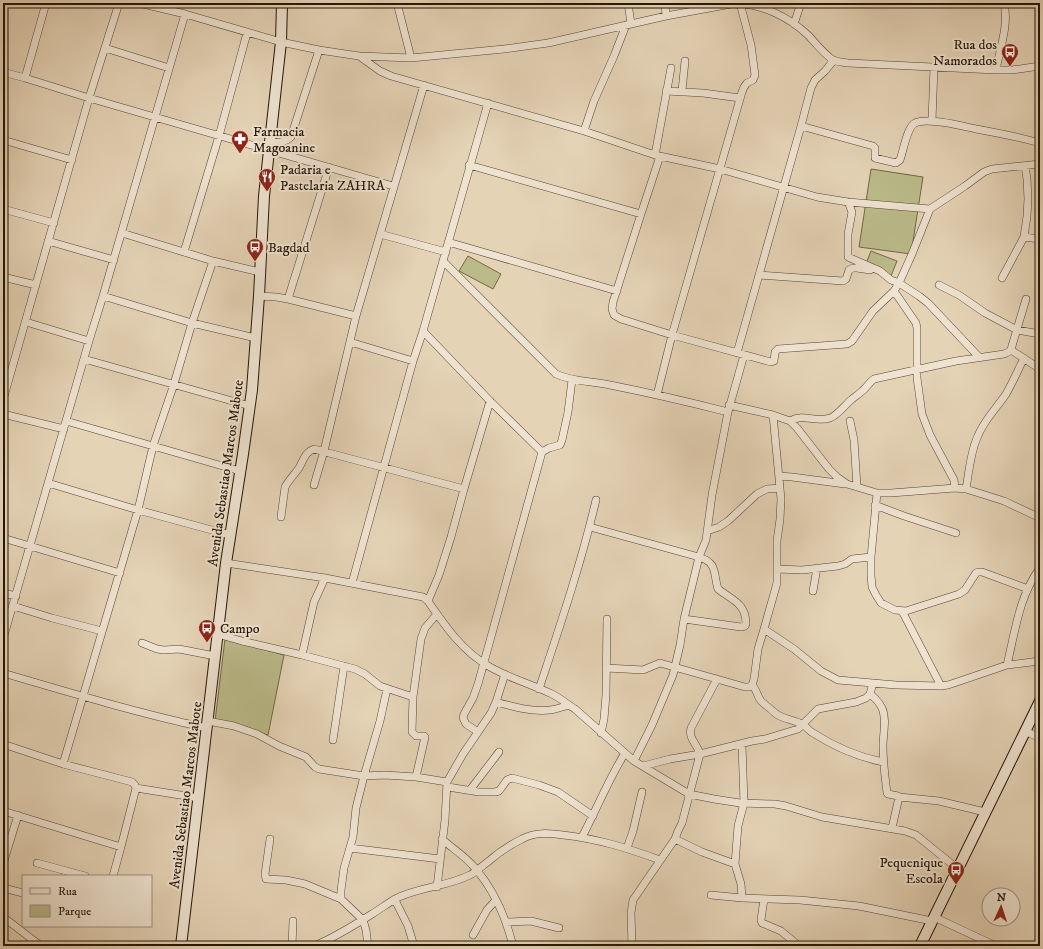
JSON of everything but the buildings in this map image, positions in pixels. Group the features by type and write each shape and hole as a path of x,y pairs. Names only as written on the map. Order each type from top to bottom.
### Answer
{"main road":[{"name":"Avenida Sebastiao Marcos Mabote","path":"181,946 226,563 252,390 264,196 281,42 282,3"},
{"path":"920,946 1040,701"}],"street":[{"path":"25,78 46,3"},
{"path":"3,400 89,98 119,3"},
{"path":"139,3 185,14 281,42 319,50 358,56 412,58 504,50 534,45 584,36 629,24 731,3 760,8 771,12 794,24 834,60 848,64 996,70 1012,70 1040,66"},
{"path":"397,3 412,58"},
{"path":"584,131 594,101 629,24 628,3"},
{"path":"665,3 666,16"},
{"path":"794,24 801,3"},
{"path":"656,395 740,98 744,87 747,83 753,80 755,75 751,45 740,4"},
{"path":"996,70 1006,16 1006,4"},
{"path":"3,638 89,341 156,118 185,14"},
{"path":"184,252 219,136 248,32"},
{"path":"105,48 169,68"},
{"path":"269,147 284,142 292,137 319,50"},
{"path":"358,56 380,71 392,76 584,131 658,155 720,169 817,197 848,202 930,209"},
{"path":"634,761 674,675 684,619 704,547 729,408 759,275 811,88 815,80 834,60"},
{"path":"682,91 685,61"},
{"path":"932,121 934,67"},
{"path":"671,68 666,91 658,155 612,309 614,315 621,319 740,354 772,362 774,361 775,352 778,349 850,343 862,329 873,311 894,291 899,283 930,209 984,172 992,169 1040,164"},
{"path":"3,72 219,136 269,147 393,186"},
{"path":"314,485 324,450 356,316 393,186 424,85"},
{"path":"666,91 682,91 740,98"},
{"path":"352,583 413,361 446,252 488,103"},
{"path":"801,126 873,146 875,148 875,158 896,163 900,160 908,133 912,126 923,122 932,121 989,131 1040,143"},
{"path":"3,140 72,160"},
{"path":"470,165 641,214"},
{"path":"1002,278 1024,237 1028,216 1025,166"},
{"path":"288,299 329,167"},
{"path":"848,202 852,212 848,234 848,258 880,271 891,280 899,283 928,303 979,358"},
{"path":"3,209 54,223"},
{"path":"122,233 213,261 260,272"},
{"path":"380,234 446,252"},
{"path":"1024,237 1040,239"},
{"path":"48,242 114,260"},
{"path":"448,242 617,292"},
{"path":"63,764 138,510 153,446 213,261"},
{"path":"443,261 556,374 572,380 601,383 656,395 773,415 790,421 829,469 847,484"},
{"path":"759,275 843,281 846,280 849,270 853,268 880,271"},
{"path":"3,277 36,285"},
{"path":"939,285 959,295 999,321 1017,330 1040,334"},
{"path":"894,291 916,323 916,370 922,414 930,435 954,480 955,488"},
{"path":"103,296 192,322 256,338"},
{"path":"259,296 288,299 356,316"},
{"path":"790,421 799,417 823,419 835,416 850,400 861,393 869,382 874,379 956,361 1008,353 1011,350 1026,300"},
{"path":"26,322 89,341"},
{"path":"423,331 542,452"},
{"path":"350,342 413,361"},
{"path":"1011,350 1040,369"},
{"path":"966,489 973,448 977,437 985,421 1006,393 1024,358"},
{"path":"84,359 250,406"},
{"path":"478,732 466,724 463,718 464,714 473,698 542,452 560,444 562,440 568,412 572,380"},
{"path":"428,601 439,575 451,537 490,400"},
{"path":"3,414 64,429"},
{"path":"752,685 758,649 777,584 777,541 780,519 780,488 773,415"},
{"path":"66,421 240,471"},
{"path":"850,421 854,440 857,487"},
{"path":"281,517 284,491 287,482 299,468 302,460 314,449 324,450 383,468 464,489"},
{"path":"779,476 792,476 847,484 877,493 955,488 966,489 1004,501 1040,518"},
{"path":"48,483 138,510 230,535"},
{"path":"707,532 728,521 757,494 767,490 780,488"},
{"path":"877,493 871,557 872,587 881,603 895,610 906,611 959,594 965,590 978,572 982,572 1028,590"},
{"path":"539,689 572,591 596,500"},
{"path":"876,505 956,533"},
{"path":"590,527 706,559 710,562 714,569 718,589 740,605 746,617 746,624 745,626 741,627 684,619"},
{"path":"3,538 120,573"},
{"path":"777,569 802,570 838,566 845,564 852,559 871,557"},
{"path":"226,563 325,578 423,597 428,601 451,634 483,663 553,695 569,705 634,761 689,794 714,800 775,804 822,817 905,831 916,835 958,869"},
{"path":"813,591 817,568"},
{"path":"1008,665 1021,608 1028,590 1040,568"},
{"path":"302,655 312,609 325,578"},
{"path":"3,593 16,596"},
{"path":"13,606 102,631"},
{"path":"902,611 941,686"},
{"path":"416,777 425,738 424,736 416,736 412,732 413,696 419,649 423,631 427,624 437,614"},
{"path":"601,733 605,710 607,619"},
{"path":"764,629 794,649 814,666 831,677 843,680 896,685 941,686 1008,665 1040,661"},
{"path":"217,634 344,666 365,674 375,683 387,689 413,696"},
{"path":"142,643 157,649 179,649 215,656"},
{"path":"606,668 643,670 660,663 745,687 752,685"},
{"path":"332,740 344,666"},
{"path":"3,673 173,720 234,726 257,734 279,746 306,757 319,769 364,776 385,775 416,777 479,792 499,791 507,780 512,778 558,792 593,816"},
{"path":"437,887 448,784 478,732 492,713 505,674"},
{"path":"632,946 631,913 633,900 675,839 682,823 700,754 699,749 689,731 717,680"},
{"path":"643,766 664,760 700,754 765,739 798,729 818,709 856,702 866,698 870,694 873,683"},
{"path":"752,685 756,689 761,700 777,715 803,724 811,732 854,755 883,762"},
{"path":"341,899 344,868 350,848 356,808 380,721 387,689"},
{"path":"870,694 878,701 883,712 883,762 887,793 899,797 939,801 985,812"},
{"path":"496,702 537,710 556,709 569,705"},
{"path":"1025,731 1040,738"},
{"path":"3,744 63,764 132,782 135,785 136,788 113,875"},
{"path":"742,744 744,803 738,826 735,864 741,884 742,898"},
{"path":"470,790 499,752"},
{"path":"582,837 608,782 625,753"},
{"path":"136,788 199,798"},
{"path":"626,848 633,831 642,792"},
{"path":"892,828 899,797"},
{"path":"3,811 121,847"},
{"path":"3,864 18,815"},
{"path":"314,946 339,934 395,900 412,892 437,887 459,880 478,871 500,852 523,838 531,836 550,834 582,837 626,848 660,860"},
{"path":"270,839 265,874 266,879 286,880 305,884 341,899 363,920 368,946"},
{"path":"442,839 478,871 496,900 506,922 513,946"},
{"path":"675,839 702,852 735,864"},
{"path":"350,848 440,859"},
{"path":"37,863 76,875"},
{"path":"3,888 22,893"},
{"path":"711,895 742,898 800,900 859,906 933,919 996,946"},
{"path":"764,899 761,920 762,923 781,931 799,946"},
{"path":"395,900 408,926 414,946"},
{"path":"473,935 487,910 496,900"},
{"path":"3,917 41,946"},
{"path":"292,946 293,921"},
{"path":"506,922 532,921 559,928"}],"green space":[{"path":"871,169 923,177 911,254 859,247"},
{"path":"871,251 897,261 891,276 865,266"},
{"path":"468,256 501,274 493,289 459,271"},
{"path":"225,639 284,655 268,735 215,721"}],"place":[{"name":"Rua dos Namorados","path":"1010,67"},
{"name":"Farmacia Magoanine","path":"240,154"},
{"name":"Padaria e Pastelaria ZAHRA","path":"267,192"},
{"name":"Bagdad","path":"255,262"},
{"name":"Campo","path":"207,643"},
{"name":"Pequenique Escola","path":"956,885"}]}
